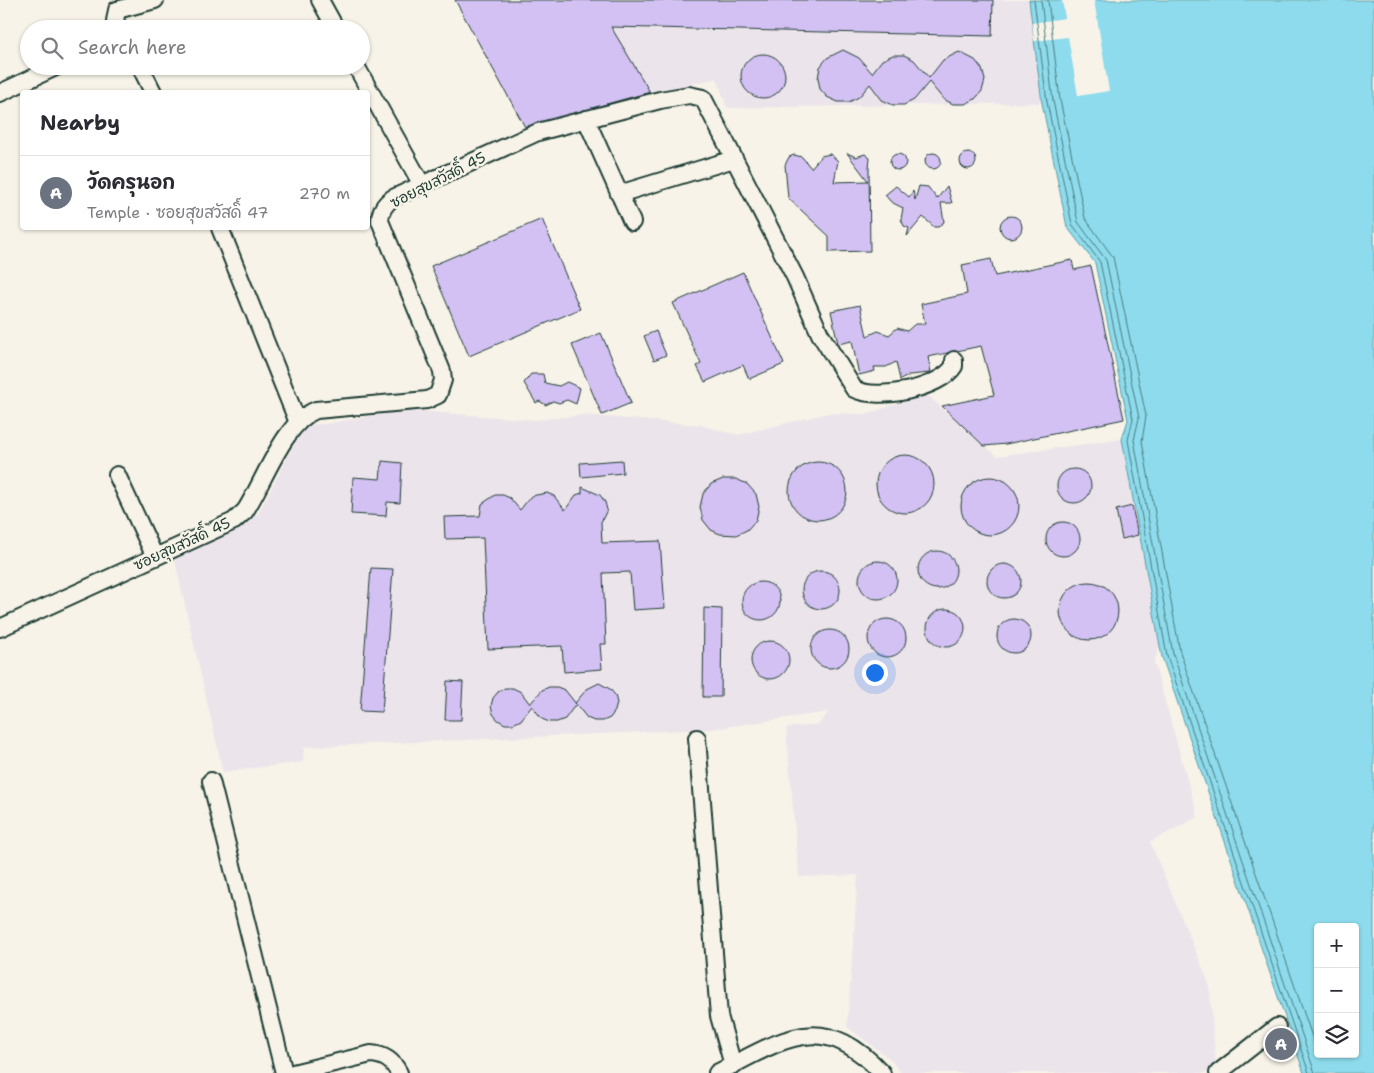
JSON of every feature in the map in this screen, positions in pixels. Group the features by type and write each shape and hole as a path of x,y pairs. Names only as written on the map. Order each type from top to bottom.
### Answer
{"street":[{"path":"115,20 117,10 155,0"},
{"path":"320,0 331,20"},
{"path":"0,93 39,75"},
{"path":"144,75 152,90"},
{"path":"361,75 369,90"},
{"path":"370,91 422,185"},
{"name":"ซอยสุขสวัสดิ์ 45","path":"0,628 234,521 245,511 297,420 316,410 427,400 438,395 442,389 443,380 440,366 380,221 380,214 388,201 529,135 660,100 696,95 707,104 714,122 795,277 820,334 854,388 875,395 910,389 942,379 954,366 954,360"},
{"path":"586,119 632,222"},
{"path":"619,194 734,158"},
{"path":"221,230 297,420"},
{"path":"118,476 155,557"},
{"path":"697,738 719,1016 733,1065"},
{"path":"211,781 284,1073"},
{"path":"1218,1073 1277,1028"},
{"path":"717,1073 785,1039 817,1035 824,1035 855,1048 882,1073"},
{"path":"293,1073 371,1054 382,1055 394,1064 399,1073"}],"shaded area":[{"path":"467,0 1029,0 1042,103 727,108 717,78 535,120"},
{"path":"926,394 997,456 1122,439 1160,646 1154,662 1198,817 1150,842 1209,983 1216,1066 1205,1073 901,1073 890,1059 847,1027 858,875 799,877 786,728 819,724 829,712 712,729 304,747 303,762 223,772 174,557 258,514 304,425 325,424 405,410 536,420 583,415 700,425 738,435 828,413 866,414"}],"water":[{"path":"1029,0 1374,0 1374,1073 1304,1073 1162,657 1122,439 1128,420 1095,263 1067,227 1042,103"}],"pier":[{"path":"1062,0 1094,0 1109,91 1078,96 1068,37 1034,41 1032,23 1065,18"}],"building":[{"path":"455,0 993,0 992,36 611,27 650,92 525,127"},
{"path":"843,50 859,58 872,73 882,60 893,55 904,55 914,60 929,78 943,60 959,52 975,60 982,69 985,80 982,91 975,99 965,104 953,104 943,99 929,82 914,100 904,105 893,105 882,100 870,84 859,97 849,102 838,102 827,97 820,89 818,78 820,67 827,58"},
{"path":"763,54 775,58 781,64 785,76 781,88 775,94 763,98 751,94 745,88 741,76 745,64 751,58"},
{"path":"847,153 856,157 865,154 870,158 870,251 829,252 829,236 788,198 785,165 789,157 794,155 802,157 811,168 821,156 830,154 838,161 834,182 868,181"},
{"path":"933,153 939,155 941,161 939,167 933,169 927,167 925,161 927,155"},
{"path":"968,153 974,155 976,161 974,167 968,169 962,167 960,161 962,155"},
{"path":"898,154 904,156 906,162 904,168 898,170 892,168 890,162 892,156"},
{"path":"896,186 909,197 913,191 915,200 919,186 928,187 937,199 947,186 952,203 941,203 944,222 938,227 934,227 923,217 907,236 909,228 904,226 901,219 903,208 891,202 885,195"},
{"path":"1011,216 1019,219 1022,227 1019,235 1011,238 1003,235 1000,227 1003,219"},
{"path":"542,219 580,309 469,356 431,266"},
{"path":"991,259 995,276 1072,260 1074,270 1091,266 1124,419 1006,444 984,446 942,406 994,395 981,346 928,357 931,372 910,375 900,380 896,362 886,367 874,367 875,371 859,375 852,341 838,344 831,311 860,305 867,336 878,331 889,335 897,328 907,331 915,324 925,324 921,304 967,294 962,265"},
{"path":"743,272 784,364 749,379 743,365 705,382 697,366 701,364 673,303"},
{"path":"656,331 666,355 654,360 644,336"},
{"path":"601,333 631,403 602,415 572,345"},
{"path":"531,374 543,374 545,383 559,386 567,382 580,388 576,404 567,400 559,403 553,401 546,405 539,401 536,403 524,383"},
{"path":"905,455 921,460 929,468 934,484 929,500 921,508 905,513 889,508 881,500 876,484 881,468 889,460"},
{"path":"622,460 623,473 581,477 580,463"},
{"path":"382,461 402,463 400,503 387,502 386,516 351,514 353,477 380,479"},
{"path":"818,462 829,464 842,475 847,491 845,502 834,515 818,520 807,518 794,507 789,491 791,480 802,467"},
{"path":"1074,469 1086,474 1091,486 1086,498 1074,503 1062,498 1057,486 1062,474"},
{"path":"990,477 1006,482 1014,490 1019,506 1014,522 1006,530 990,535 974,530 966,522 961,506 966,490 974,482"},
{"path":"723,479 736,479 747,484 756,494 759,507 756,520 747,530 736,535 720,534 711,530 703,520 700,507 703,494 711,484"},
{"path":"582,487 600,495 605,502 607,510 601,522 602,543 660,541 665,608 633,610 630,572 603,573 606,644 600,644 602,669 564,672 562,646 488,649 483,538 445,539 444,517 480,516 482,504 495,495 503,495 510,498 520,510 531,496 547,493 554,496 565,510 576,495 582,493"},
{"path":"1132,506 1138,535 1122,539 1116,510"},
{"path":"1063,522 1075,527 1080,539 1075,551 1063,556 1051,551 1046,539 1051,527"},
{"path":"937,551 944,552 950,557 955,563 955,577 950,583 944,588 937,589 930,588 924,583 919,577 918,570 919,563 924,557 930,552"},
{"path":"878,561 885,562 891,567 896,573 896,587 891,593 885,598 878,599 871,598 865,593 860,587 859,580 860,573 865,567 871,562"},
{"path":"1004,564 1016,569 1021,581 1016,593 1004,598 992,593 987,581 992,569"},
{"path":"371,568 393,569 382,712 360,711"},
{"path":"821,571 835,576 840,590 835,604 821,609 807,604 802,590 807,576"},
{"path":"761,582 768,583 774,588 779,594 779,608 774,614 768,619 761,620 754,619 748,614 743,608 742,601 743,594 748,588 754,583"},
{"path":"1089,582 1105,587 1113,595 1118,611 1113,627 1105,635 1089,640 1073,635 1065,627 1060,611 1065,595 1073,587"},
{"path":"704,608 722,609 721,697 703,697"},
{"path":"946,609 953,610 959,615 964,621 964,635 959,641 953,646 946,647 939,646 933,641 928,635 927,628 928,621 933,615 939,610"},
{"path":"887,619 894,620 900,625 905,631 905,645 900,651 894,656 887,657 880,656 874,651 869,645 868,638 869,631 874,625 880,620"},
{"path":"1014,619 1026,624 1031,636 1026,648 1014,653 1002,648 997,636 1002,624"},
{"path":"830,630 837,631 843,636 848,642 848,656 843,662 837,667 830,668 823,667 817,662 812,656 811,649 812,642 817,636 823,631"},
{"path":"770,641 784,646 789,660 784,674 770,679 756,674 751,660 756,646"},
{"path":"447,681 463,682 461,720 445,720"},
{"path":"599,683 610,689 615,695 617,703 615,711 610,718 603,721 594,721 587,718 575,703 587,689"},
{"path":"549,687 565,690 576,704 565,719 549,722 542,719 532,706 521,720 513,724 505,724 493,714 491,706 493,698 505,688 513,688 521,692 530,704 542,690"}],"place":[{"name":"วัดครุนอก","path":"1281,1044"}]}
